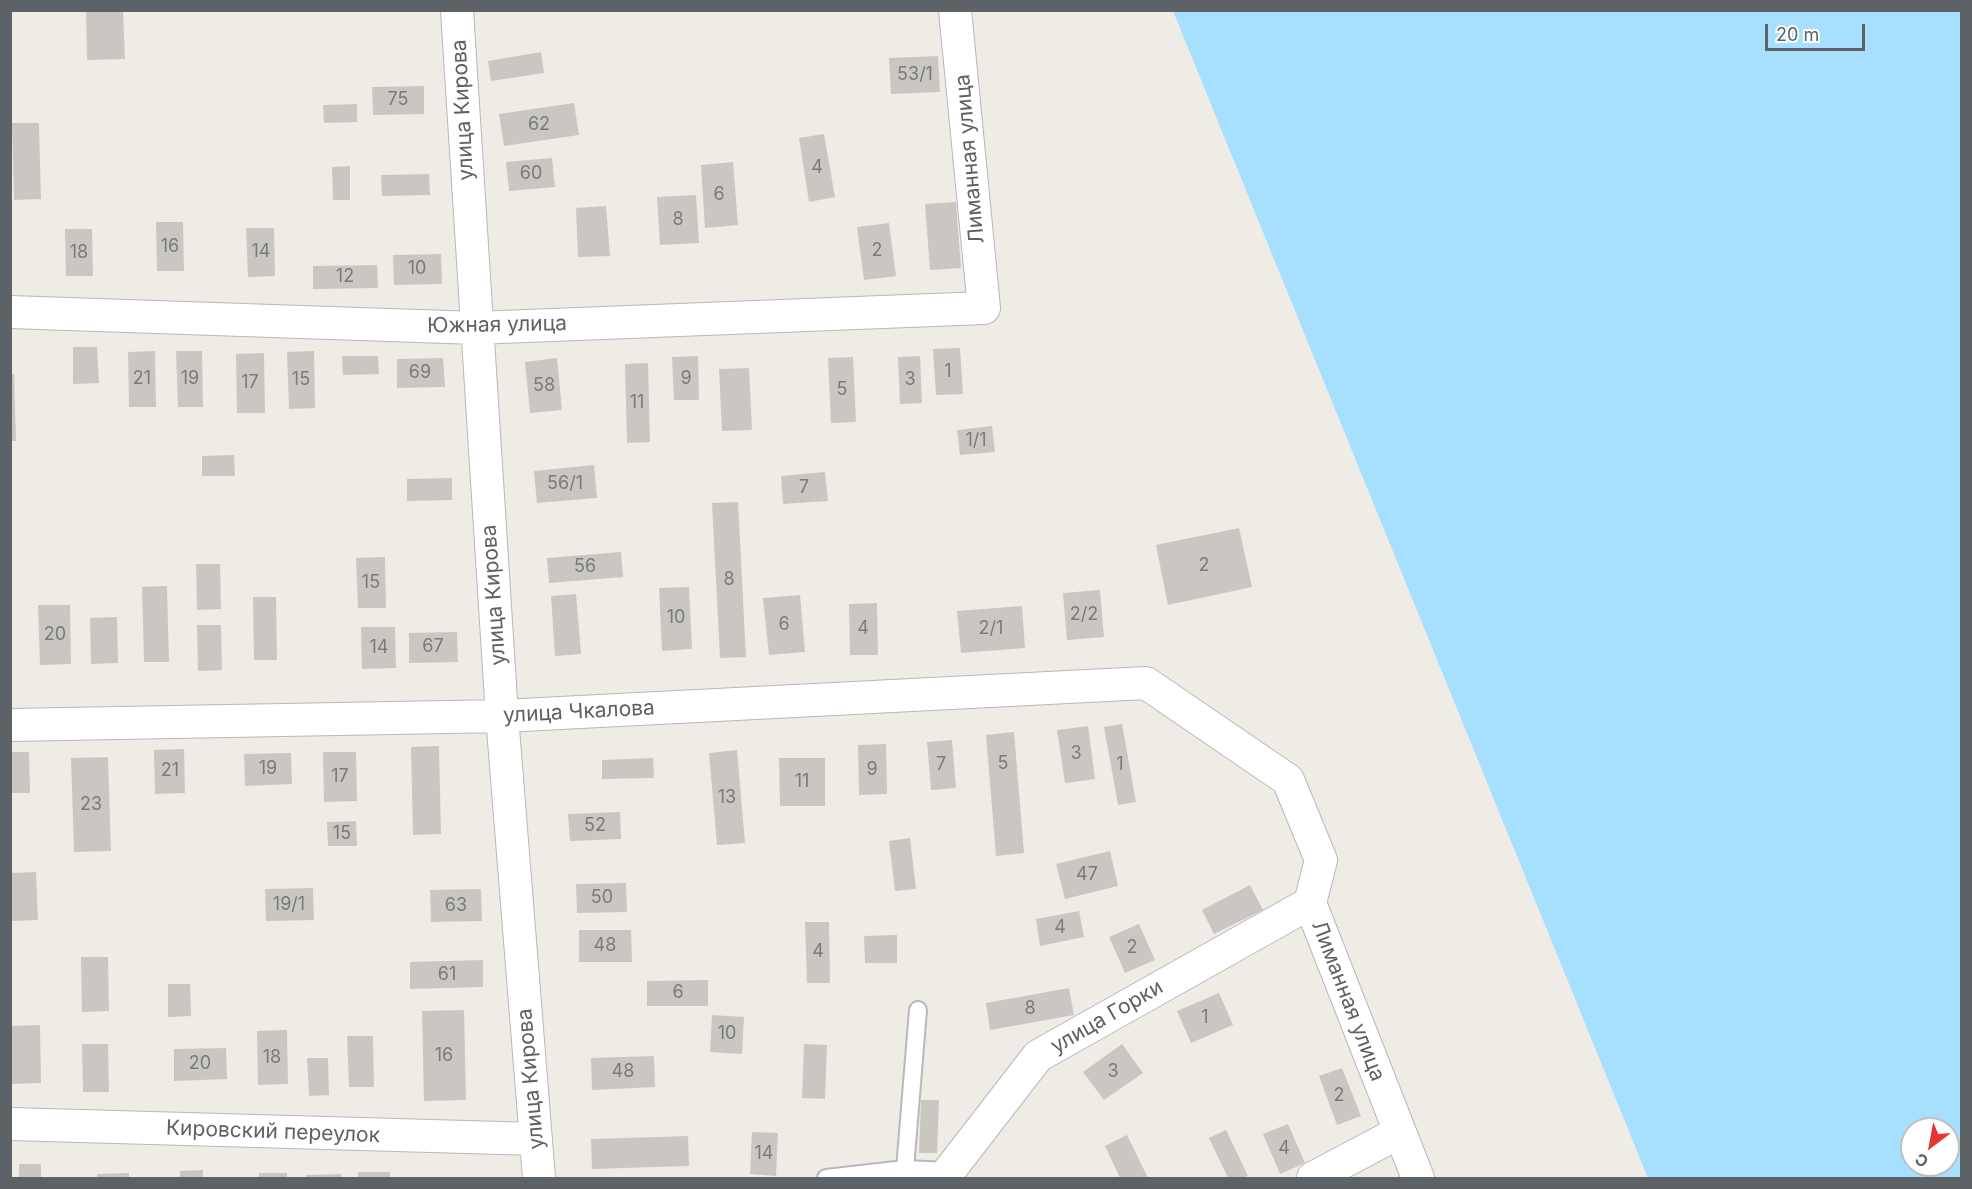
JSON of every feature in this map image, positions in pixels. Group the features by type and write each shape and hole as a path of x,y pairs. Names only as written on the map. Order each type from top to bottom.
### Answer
{"street":[{"name":"улица Кирова","path":"457,10 502,716 540,1179"},
{"name":"Лиманная улица","path":"955,10 984,308"},
{"name":"Южная улица","path":"10,312 476,328 984,308"},
{"name":"Лиманная улица","path":"1146,683 1288,780 1321,860 1310,903 1418,1179"},
{"name":"улица Чкалова","path":"10,725 502,716 1146,683"},
{"name":"улица Горки","path":"948,1175 1038,1056 1310,903"},
{"name":"Кировский переулок","path":"10,1124 536,1139"},
{"path":"1313,1179 1400,1132"}],"lane":[{"path":"905,1169 918,1010"},
{"path":"826,1179 905,1169 948,1175"}],"water":[{"path":"1173,11 1961,11 1961,1178 1648,1178"}],"building":[{"path":"86,10 123,10 125,59 87,60"},
{"path":"541,52 544,73 491,81 488,61"},
{"path":"938,56 940,92 891,94 889,58"},
{"path":"424,86 424,114 373,115 372,87"},
{"path":"574,103 579,135 504,146 499,114"},
{"path":"357,104 357,122 324,123 323,105"},
{"path":"12,123 39,123 41,199 14,200"},
{"path":"824,134 835,197 809,202 799,138"},
{"path":"552,158 555,187 509,191 506,162"},
{"path":"733,162 738,225 705,228 701,165"},
{"path":"350,166 350,200 333,200 332,167"},
{"path":"429,174 430,195 382,196 381,175"},
{"path":"696,195 699,243 660,245 657,197"},
{"path":"956,202 961,268 930,270 925,204"},
{"path":"606,206 610,256 578,257 576,208"},
{"path":"156,222 183,222 184,271 157,271"},
{"path":"889,223 896,276 864,280 857,227"},
{"path":"246,228 274,228 275,276 248,277"},
{"path":"65,229 92,229 93,276 66,276"},
{"path":"441,254 442,284 394,285 393,255"},
{"path":"377,265 378,288 313,289 313,266"},
{"path":"73,347 97,347 99,383 73,384"},
{"path":"960,348 963,394 936,395 933,349"},
{"path":"155,351 156,407 129,407 128,352"},
{"path":"176,351 202,351 203,407 178,407"},
{"path":"314,351 315,408 289,409 287,352"},
{"path":"264,353 265,413 237,413 236,354"},
{"path":"342,356 378,356 379,374 343,375"},
{"path":"698,356 699,400 674,400 672,357"},
{"path":"920,356 922,403 900,404 898,357"},
{"path":"853,357 856,422 831,423 828,358"},
{"path":"443,358 445,387 397,388 397,359"},
{"path":"557,358 562,410 530,413 525,362"},
{"path":"648,363 650,442 627,443 625,364"},
{"path":"749,368 752,430 722,431 719,369"},
{"path":"10,374 14,374 16,441 10,441"},
{"path":"992,426 995,452 960,455 957,430"},
{"path":"234,455 235,476 202,476 202,456"},
{"path":"594,465 597,498 537,503 534,471"},
{"path":"825,472 828,501 783,504 781,476"},
{"path":"452,478 452,500 407,501 407,479"},
{"path":"738,502 746,657 720,658 712,503"},
{"path":"1239,528 1252,587 1168,605 1156,545"},
{"path":"621,552 623,577 549,583 547,558"},
{"path":"385,557 386,608 358,608 356,558"},
{"path":"196,564 220,564 221,609 197,610"},
{"path":"167,586 169,662 144,662 142,587"},
{"path":"689,587 692,649 662,651 659,588"},
{"path":"1100,590 1104,637 1067,640 1063,593"},
{"path":"576,594 581,654 555,656 551,596"},
{"path":"800,595 805,652 769,655 763,598"},
{"path":"253,597 276,597 277,660 254,660"},
{"path":"877,603 878,655 850,655 849,604"},
{"path":"38,605 70,605 71,664 40,665"},
{"path":"1022,606 1025,648 961,653 957,611"},
{"path":"117,617 118,663 91,664 90,618"},
{"path":"197,625 221,625 222,670 198,671"},
{"path":"361,627 395,627 396,668 362,669"},
{"path":"457,632 458,662 409,663 409,633"},
{"path":"1122,724 1136,802 1118,805 1104,727"},
{"path":"1088,726 1095,779 1065,783 1057,730"},
{"path":"1014,732 1024,853 996,856 986,735"},
{"path":"952,740 956,788 931,790 927,742"},
{"path":"886,744 887,794 859,795 858,745"},
{"path":"439,746 441,834 413,835 411,747"},
{"path":"184,749 185,793 155,794 154,750"},
{"path":"737,750 745,843 717,845 709,753"},
{"path":"10,752 29,752 30,793 10,793"},
{"path":"323,752 356,752 357,801 324,802"},
{"path":"291,753 292,784 245,786 244,754"},
{"path":"108,757 111,851 74,852 71,758"},
{"path":"653,758 654,778 602,779 602,760"},
{"path":"779,758 825,758 825,806 780,806"},
{"path":"620,812 621,839 570,841 568,814"},
{"path":"356,821 357,846 328,846 327,822"},
{"path":"910,838 916,889 895,891 889,841"},
{"path":"1110,851 1118,886 1065,899 1056,864"},
{"path":"36,872 38,920 10,921 10,873"},
{"path":"626,883 627,912 577,913 576,884"},
{"path":"1250,885 1263,910 1214,934 1202,910"},
{"path":"313,888 314,920 266,921 265,889"},
{"path":"481,889 482,921 431,922 430,890"},
{"path":"1079,911 1084,937 1040,946 1036,919"},
{"path":"805,922 829,922 830,983 807,983"},
{"path":"1139,924 1155,960 1125,973 1109,937"},
{"path":"579,930 631,930 632,962 579,962"},
{"path":"897,935 897,963 865,963 864,936"},
{"path":"81,957 108,957 109,1011 82,1012"},
{"path":"483,960 483,987 410,989 410,962"},
{"path":"708,980 708,1006 647,1006 647,981"},
{"path":"168,984 190,984 191,1016 168,1017"},
{"path":"1069,988 1074,1015 990,1030 986,1003"},
{"path":"1219,993 1233,1025 1191,1043 1177,1011"},
{"path":"464,1010 466,1100 424,1101 422,1011"},
{"path":"712,1015 744,1017 742,1054 710,1052"},
{"path":"40,1025 41,1083 10,1084 10,1026"},
{"path":"287,1030 288,1084 258,1085 257,1031"},
{"path":"347,1036 373,1036 374,1087 349,1087"},
{"path":"82,1044 108,1044 109,1092 83,1092"},
{"path":"804,1044 827,1045 825,1099 802,1098"},
{"path":"1122,1044 1143,1073 1104,1100 1083,1072"},
{"path":"226,1048 227,1079 174,1081 174,1049"},
{"path":"654,1056 655,1087 592,1090 591,1058"},
{"path":"307,1058 328,1058 329,1095 309,1096"},
{"path":"1342,1068 1361,1116 1337,1125 1319,1076"},
{"path":"921,1100 939,1100 937,1153 919,1153"},
{"path":"1288,1124 1305,1163 1280,1174 1263,1134"},
{"path":"1226,1130 1248,1176 1228,1178 1209,1138"},
{"path":"752,1132 778,1133 776,1176 750,1174"},
{"path":"1127,1135 1148,1178 1120,1178 1105,1146"},
{"path":"688,1136 689,1166 592,1169 591,1139"},
{"path":"19,1164 41,1164 41,1178 19,1178"},
{"path":"203,1170 203,1178 180,1178 180,1171"},
{"path":"358,1172 390,1172 390,1178 358,1178"},
{"path":"129,1173 129,1178 97,1178 97,1174"},
{"path":"259,1173 287,1173 287,1178 259,1178"},
{"path":"341,1174 341,1178 306,1178 306,1175"}]}
